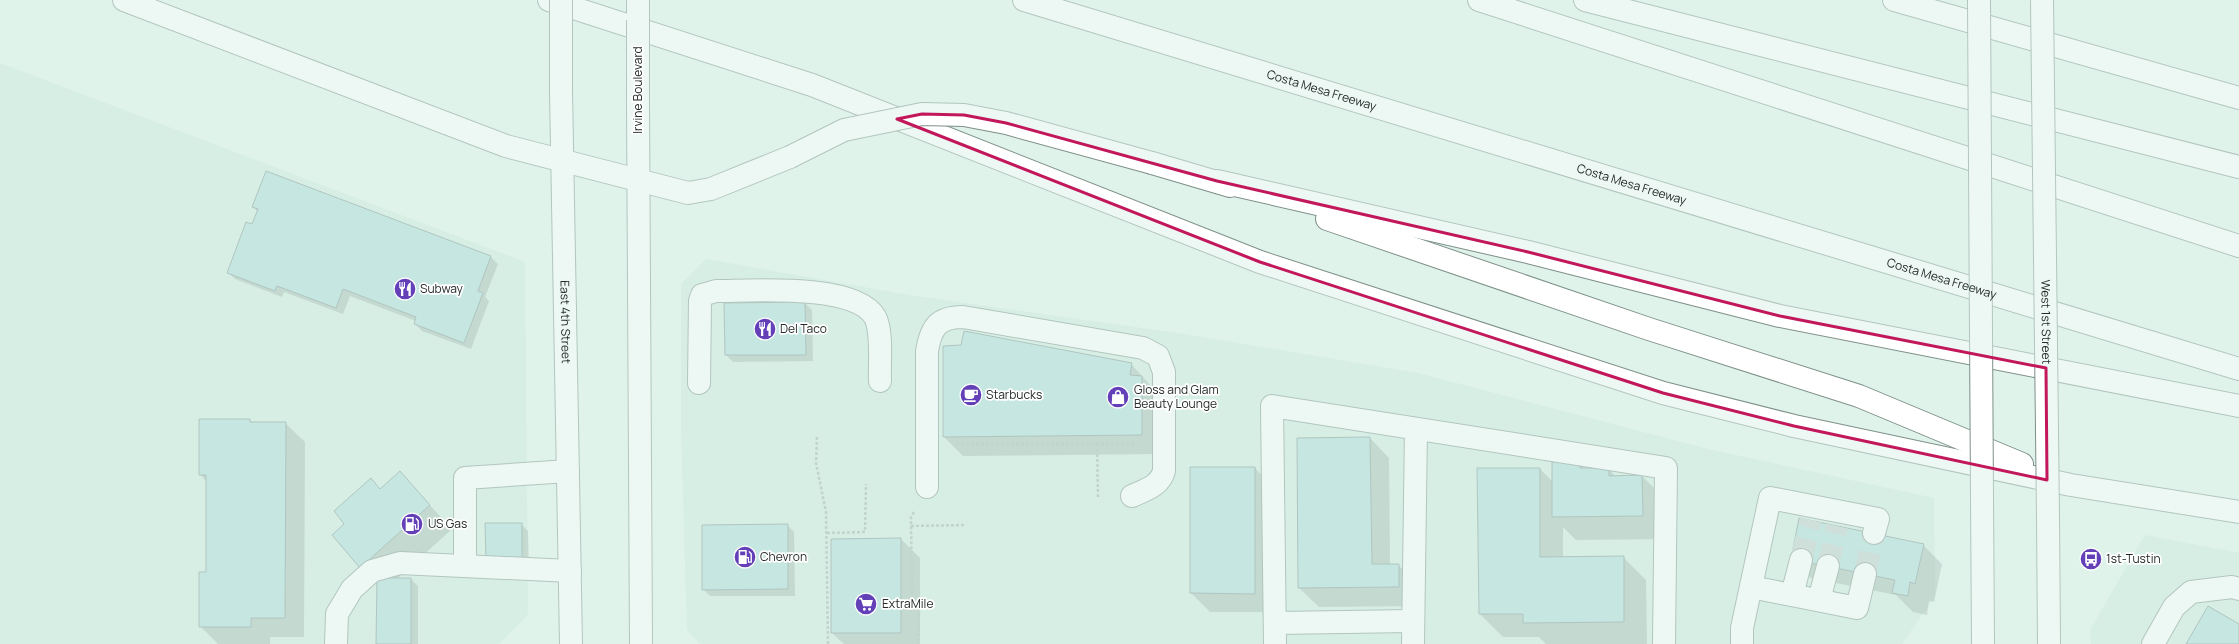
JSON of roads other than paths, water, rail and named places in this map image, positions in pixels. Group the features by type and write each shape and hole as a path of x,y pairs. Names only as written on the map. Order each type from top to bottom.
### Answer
{"main road":[{"path":"124,0 506,146 688,193 711,189 790,157 844,130 922,114 964,115 1006,123 1216,181 1528,252 1780,316 2239,406"},
{"path":"549,0 812,85 1260,262 1663,393 1794,426 2071,485 2239,512"},
{"name":"East 4th Street","path":"561,0 561,91 571,644"},
{"name":"Irvine Boulevard","path":"638,0 639,181"},
{"name":"Costa Mesa Freeway","path":"1024,0 2239,369"},
{"path":"1480,0 2239,246"},
{"path":"1585,0 2239,167"},
{"path":"1894,0 2238,98"},
{"path":"1979,0 1983,644"},
{"name":"West 1st Street","path":"2042,0 2049,644"},
{"path":"639,181 641,644"},
{"path":"1216,181 1649,329 1859,396 2071,485"},
{"path":"699,382 700,302 702,295 716,291 825,293 848,300 864,308 874,316 879,327 880,381"},
{"path":"927,487 927,351 930,334 938,323 950,317 963,317 1144,348 1158,356 1164,372 1164,470 1162,478 1157,484 1132,496"},
{"path":"1413,622 1275,634 1272,406 1666,468 1664,644"},
{"path":"1413,644 1416,429"},
{"path":"465,566 465,478 568,472"},
{"path":"1742,644 1742,628 1770,498 1812,513 1838,518 1878,518 1874,533"},
{"path":"1792,595 1801,560"},
{"path":"336,644 337,614 352,589 372,571 400,563 570,571"},
{"path":"1819,600 1828,566"},
{"path":"1751,587 1857,608 1865,574"},
{"path":"2153,644 2174,607 2191,592 2232,587 2239,589"}],"tunnel":[{"path":"1801,560 1811,520"},
{"path":"1828,566 1837,526"},
{"path":"1865,574 1874,533"}],"place":[{"name":"Subway","path":"405,289"},
{"name":"Del Taco","path":"765,329"},
{"name":"Starbucks","path":"971,395"},
{"name":"Gloss and Glam Beauty Lounge","path":"1118,397"},
{"name":"US Gas","path":"412,524"},
{"name":"Chevron","path":"745,557"},
{"name":"1st-Tustin","path":"2091,559"},
{"name":"ExtraMile","path":"866,604"}]}
